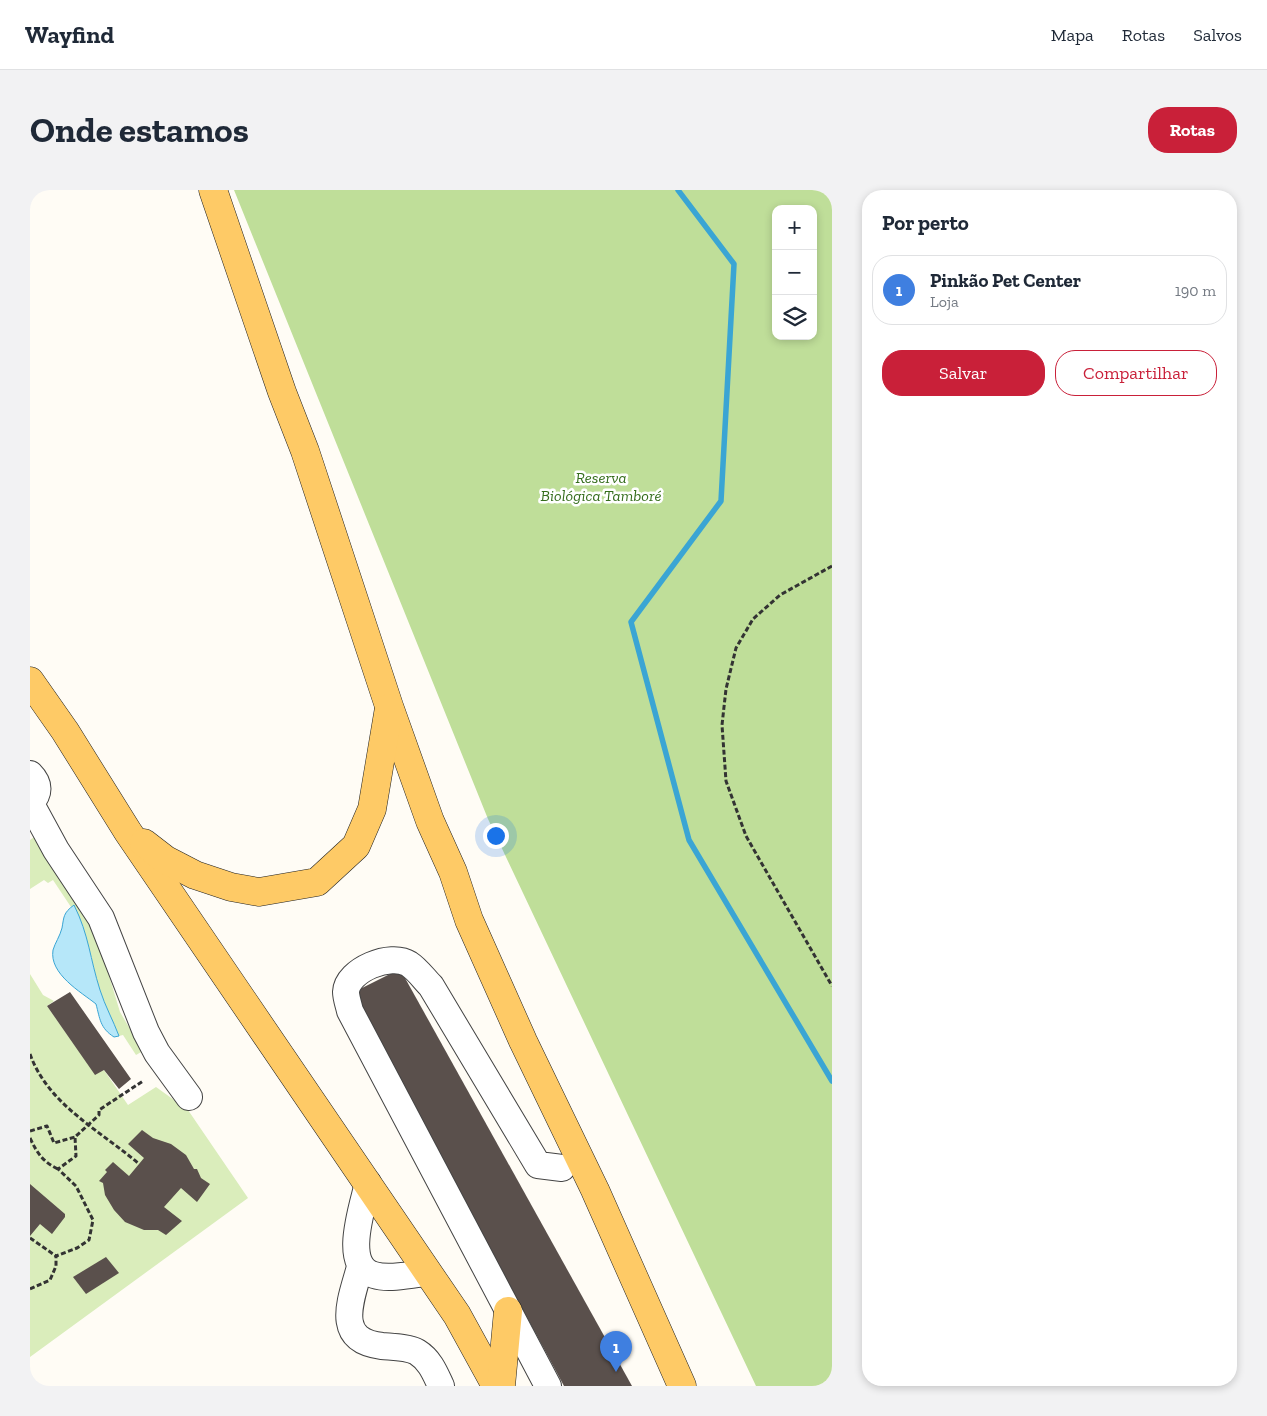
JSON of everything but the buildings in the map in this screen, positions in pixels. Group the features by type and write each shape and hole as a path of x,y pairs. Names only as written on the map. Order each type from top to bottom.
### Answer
{"main road":[{"path":"213,190 272,364 305,451 389,706 483,956 595,1190 682,1386"},
{"path":"34,692 457,1315 496,1386"},
{"path":"128,832 166,860 195,875 231,886 259,892 317,882 356,846 372,809 389,706"},
{"path":"501,1386 508,1311"}],"lane":[{"path":"30,774 36,780 38,788 36,797 30,804 56,850 102,918 146,1032 157,1053 189,1098"},
{"path":"548,1386 350,1011 346,991 352,978 371,965 388,959 408,963 431,986 538,1166 562,1168"},
{"path":"368,1183 356,1245 360,1267 349,1314 349,1327 353,1333 374,1345 415,1351 428,1361 441,1386"},
{"path":"360,1267 365,1272 375,1276 428,1273"}],"path":[{"path":"832,566 780,595 753,619 736,648 726,689 722,725 726,781 746,836 832,986"},
{"path":"30,1054 53,1091 68,1108 88,1126 139,1164"},
{"path":"30,1131 47,1126 54,1143 75,1136 99,1115 99,1110 143,1081"},
{"path":"58,1169 76,1156 75,1136"},
{"path":"30,1138 37,1153 46,1163 58,1169 76,1186 93,1220 89,1240 77,1248 56,1256"},
{"path":"30,1238 56,1256"},
{"path":"30,1289 50,1280 56,1266 56,1256"}],"green space":[{"name":"Reserva Biológica Tamboré","path":"234,190 832,190 832,1386 756,1386 488,819"},
{"path":"37,835 77,890 107,969 120,1012 143,1051 136,1055 123,1035 119,1036 103,1000 86,936 73,906 71,907 53,880 48,883 44,880 30,889 30,840"},
{"path":"30,974 43,995 54,1001 47,1006 95,1074 104,1070 128,1105 156,1087 188,1110 248,1198 30,1357"}],"water":[{"path":"74,905 86,937 102,996 119,1036 114,1037 109,1034 101,1023 96,1004 67,982 56,967 53,959 53,950 65,915"}],"waterway":[{"path":"678,190 734,264 721,501 631,622 689,840 832,1081"}],"place":[{"name":"Pinkão Pet Center","path":"616,1372"}]}
